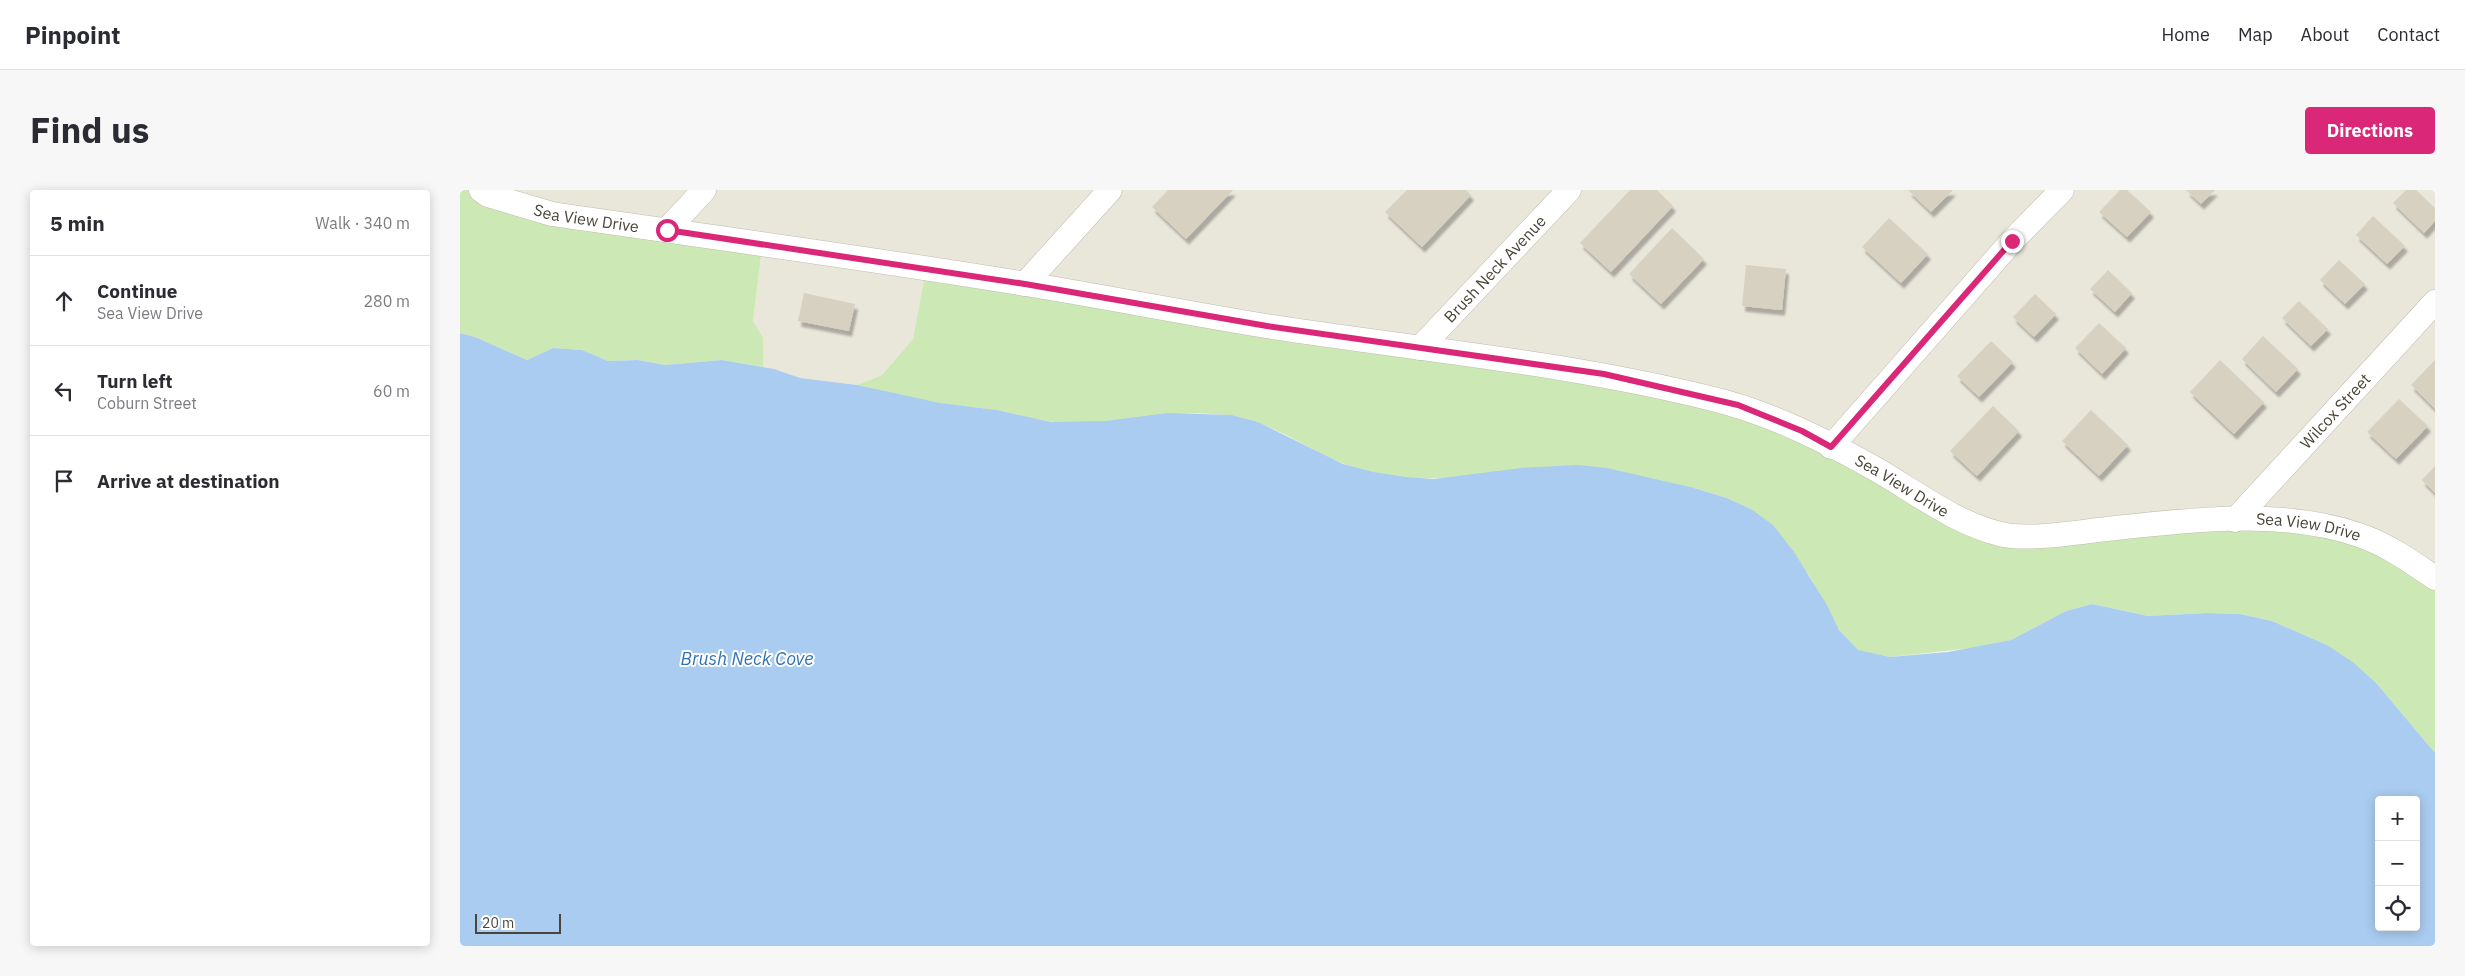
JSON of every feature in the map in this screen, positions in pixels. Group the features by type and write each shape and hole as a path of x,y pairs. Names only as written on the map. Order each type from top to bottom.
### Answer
{"street":[{"name":"Sea View Drive","path":"481,190 488,195 552,214 1025,284 1267,326 1565,367 1710,398 1764,414 1875,469 1952,514 2002,534 2019,536 2190,519 2307,524 2360,535 2412,561 2435,578"},
{"path":"667,230 704,190"},
{"path":"1025,284 1110,190"},
{"name":"Brush Neck Avenue","path":"1420,348 1569,190"},
{"path":"1831,447 2012,241 2062,190"},
{"name":"Wilcox Street","path":"2235,520 2435,302"}],"shaded area":[{"path":"482,190 2435,190 2435,578 2041,532 926,270 913,339 882,375 857,385 800,378 763,367 763,338 753,322 762,248"}],"green space":[{"path":"460,190 482,190 762,248 753,321 763,338 763,367 722,360 665,365 638,360 608,361 582,350 553,348 527,360 475,337 460,333"},
{"path":"926,269 1744,403 2003,532 2292,518 2435,578 2435,753 2377,684 2327,645 2272,621 2240,614 2207,613 2148,616 2092,604 2066,611 2011,640 1981,647 1890,657 1858,651 1839,630 1809,575 1751,509 1727,498 1694,488 1462,477 1401,477 1371,472 1342,463 1260,424 1231,416 1192,413 1066,423 995,410 939,403 857,385 882,375 913,339"}],"water":[{"name":"Brush Neck Cove","path":"460,333 475,337 527,360 553,348 582,350 608,361 638,360 665,365 722,360 774,369 800,378 857,385 940,403 997,410 1051,422 1105,421 1168,413 1231,415 1258,422 1343,464 1373,472 1406,477 1434,479 1521,468 1578,465 1607,468 1694,488 1727,498 1751,509 1773,525 1794,552 1827,605 1839,630 1858,650 1890,657 1948,652 2011,640 2066,611 2092,604 2148,616 2207,613 2240,614 2272,621 2327,645 2354,663 2377,684 2435,753 2435,946 460,946"}],"building":[{"path":"1168,190 1233,190 1186,239 1152,207"},
{"path":"1407,190 1466,190 1471,195 1422,247 1385,212"},
{"path":"1630,190 1657,190 1673,206 1611,272 1580,243"},
{"path":"1908,190 1953,190 1931,212"},
{"path":"2120,190 2127,190 2151,212 2127,237 2099,212"},
{"path":"2186,190 2215,190 2201,204"},
{"path":"2406,190 2416,190 2435,208 2435,221 2424,233 2393,203"},
{"path":"2373,216 2405,246 2387,264 2356,235"},
{"path":"1889,218 1928,254 1901,283 1862,247"},
{"path":"1672,228 1704,259 1661,304 1629,274"},
{"path":"2339,260 2365,284 2345,304 2320,280"},
{"path":"1746,265 1786,269 1782,310 1742,306"},
{"path":"2108,270 2132,293 2115,312 2090,289"},
{"path":"804,293 855,304 849,331 798,321"},
{"path":"2035,294 2056,314 2034,337 2013,317"},
{"path":"2299,301 2328,329 2311,346 2282,318"},
{"path":"2099,323 2126,348 2102,374 2075,348"},
{"path":"2263,336 2298,369 2276,392 2242,359"},
{"path":"1991,341 2013,362 1979,397 1957,376"},
{"path":"2220,360 2264,402 2234,434 2190,392"},
{"path":"2435,360 2435,409 2411,385"},
{"path":"2399,399 2428,426 2396,459 2367,432"},
{"path":"1993,406 2019,431 1977,476 1950,451"},
{"path":"2091,410 2128,445 2099,476 2062,441"},
{"path":"2435,466 2435,493 2422,480"}],"route":[{"path":"667,230 1025,284 1267,326 1604,374 1738,405 1802,431 1831,447 2012,241"}]}
